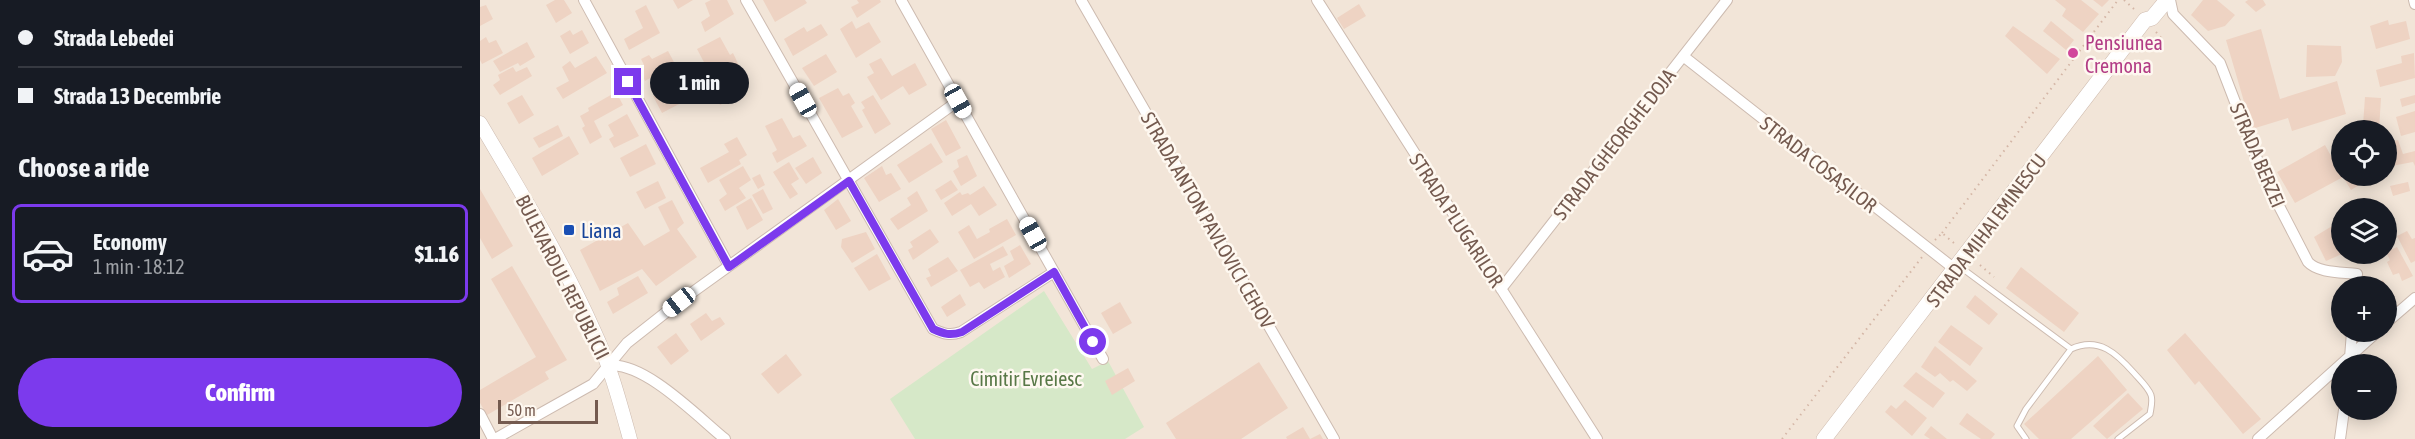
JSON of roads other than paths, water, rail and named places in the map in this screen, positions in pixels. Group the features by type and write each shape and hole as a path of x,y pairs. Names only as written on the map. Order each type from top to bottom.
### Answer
{"main road":[{"name":"STRADA MIHAI EMINESCU","path":"1824,439 1957,268 2153,0"},
{"name":"STRADA MIHAI EMINESCU","path":"2140,15 2152,18 2168,0"}],"street":[{"path":"584,0 729,267"},
{"path":"746,0 933,329 943,334 953,335 962,332 1054,272"},
{"path":"901,0 1103,359"},
{"name":"STRADA ANTON PAVLOVICI CEHOV","path":"1081,0 1334,439"},
{"name":"STRADA PLUGARILOR","path":"1317,0 1597,439"},
{"name":"STRADA GHEORGHE DOJA","path":"1501,288 1727,0"},
{"name":"STRADA BERZEI","path":"2168,0 2173,14 2220,63 2264,177 2308,262 2321,269 2357,274 2357,276"},
{"name":"STRADA COSAȘILOR","path":"1683,56 1957,268"},
{"path":"480,414 494,439 593,384 627,343 958,101"},
{"name":"BULEVARDUL REPUBLICII","path":"480,123 546,236 594,331 608,366 630,439"},
{"path":"2397,313 2415,297"},
{"path":"2356,354 2367,342"},
{"path":"608,366 619,364 645,376 725,439"},
{"path":"2258,439 2331,376"},
{"path":"2340,439 2343,420"}],"lane":[{"path":"1957,268 2071,349"},
{"path":"2026,439 2017,426 2026,409 2071,349 2081,344 2098,345 2116,353 2149,390 2152,398 2150,414 2118,439"}],"place":[{"name":"Pensiunea Cremona","path":"2073,53"},
{"name":"Liana","path":"569,230"}],"park label":[{"name":"Cimitir Evreiesc","path":"1026,378"}]}
